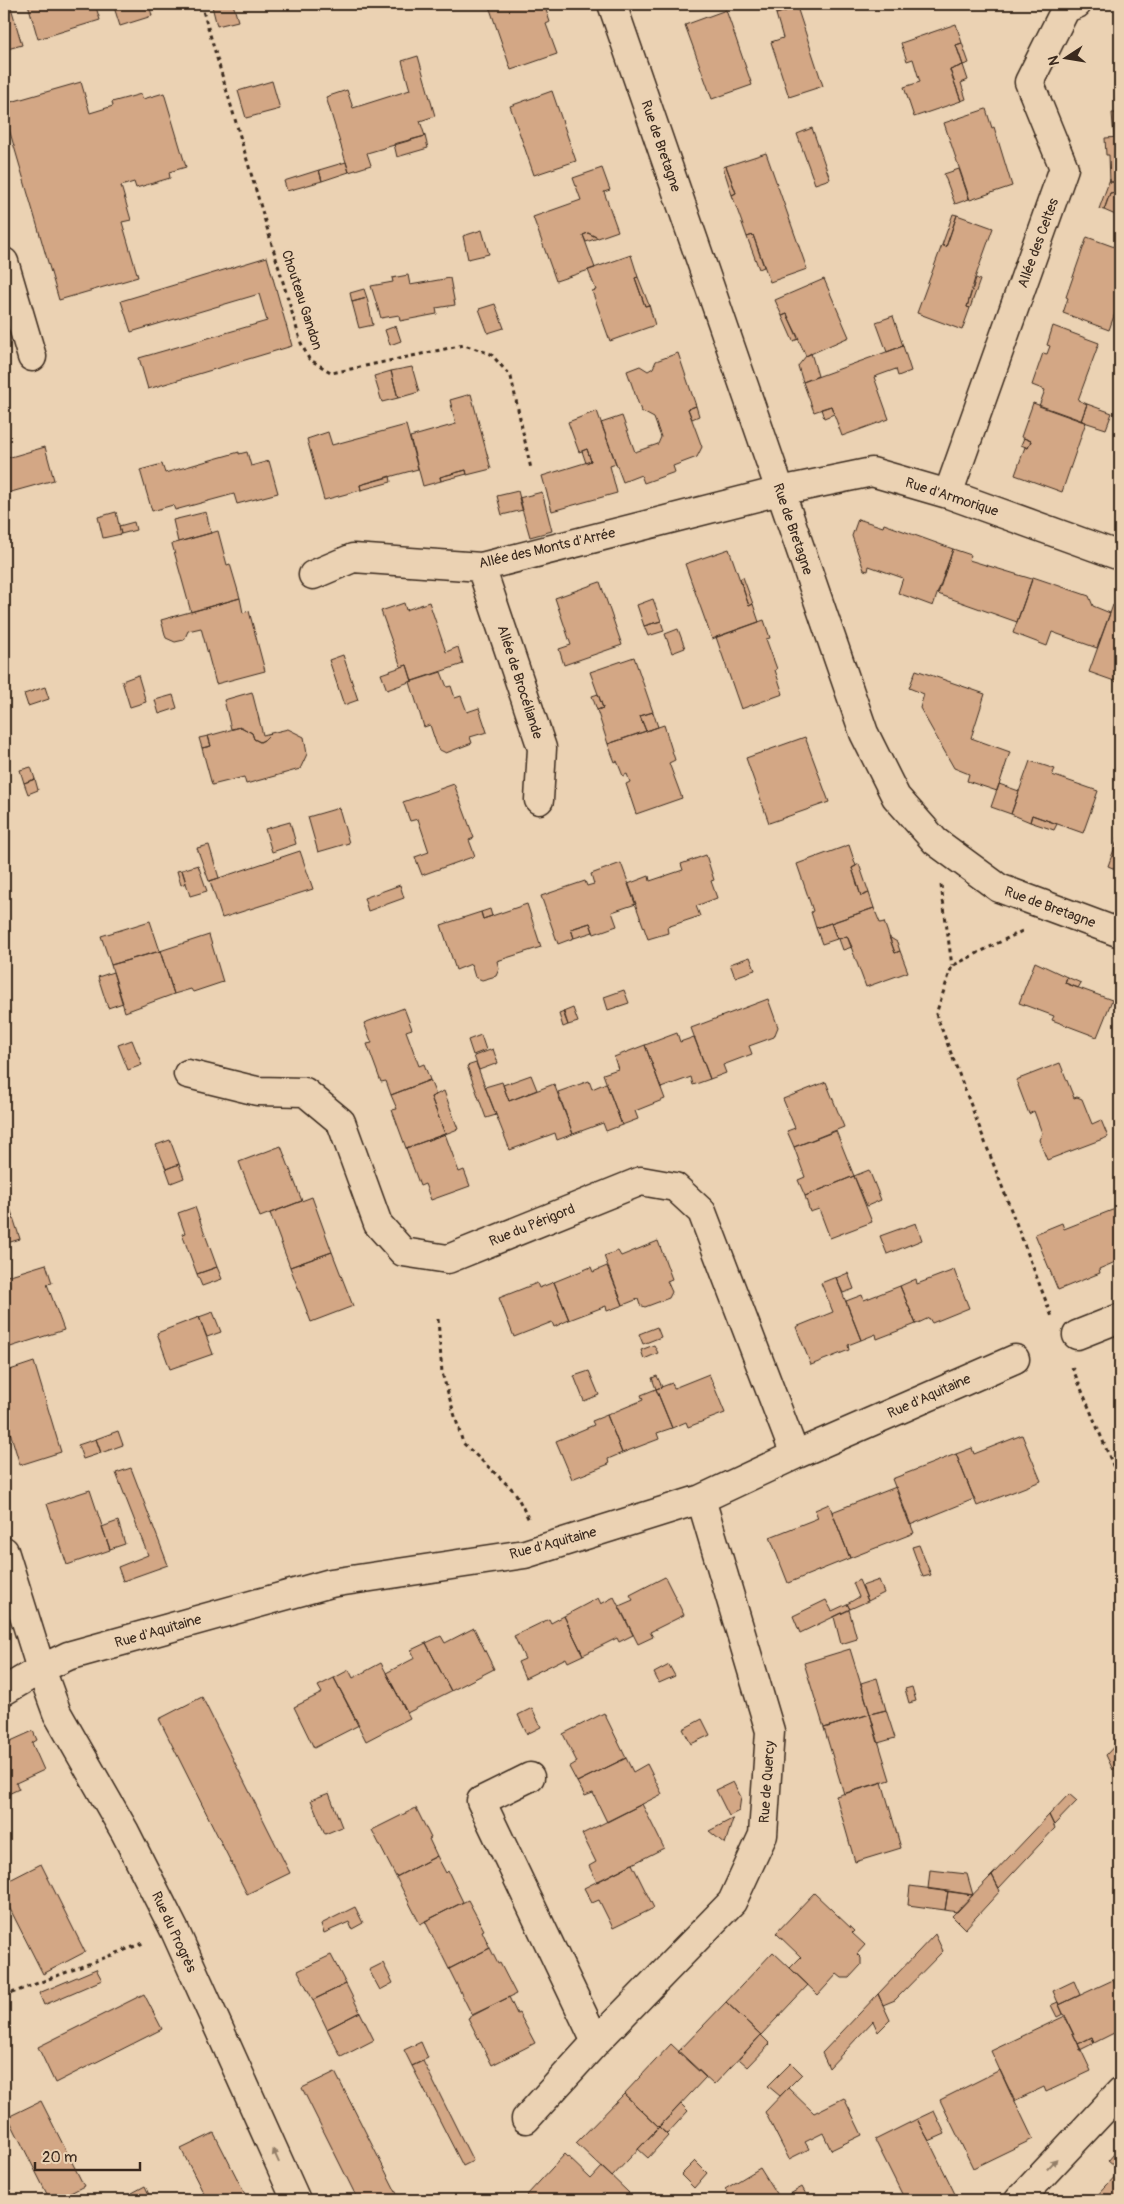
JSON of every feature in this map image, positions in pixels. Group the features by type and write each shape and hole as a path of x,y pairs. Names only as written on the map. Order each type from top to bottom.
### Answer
{"street":[{"name":"Rue de Bretagne","path":"612,4 864,733 896,797 935,841 998,888 1120,933"},
{"name":"Allée des Celtes","path":"948,494 1064,168 1029,82 1066,8 1077,4"},
{"path":"4,262 32,358"},
{"name":"Rue d'Armorique","path":"780,491 872,472 948,494 1120,556"},
{"name":"Allée des Monts d'Arrée","path":"313,574 353,558 481,566 780,491"},
{"name":"Allée de Brocéliande","path":"481,566 542,748 539,800"},
{"name":"Rue du Périgord","path":"188,1074 257,1091 306,1092 341,1122 378,1224 403,1252 448,1259 641,1181 675,1187 702,1212 796,1455"},
{"path":"1073,1346 1120,1318"},
{"name":"Rue d'Aquitaine","path":"4,1691 41,1669 68,1656 331,1583 525,1554 701,1500 796,1455 1015,1359"},
{"name":"Rue de Quercy","path":"526,2119 596,2042 732,1902 763,1835 770,1731 701,1500"},
{"name":"Rue du Progrès","path":"4,1552 57,1713 125,1832 175,1931 296,2200"},
{"path":"530,1777 481,1801 596,2042"},
{"path":"1019,2200 1120,2092"}],"path":[{"name":"Chouteau Gandon","path":"201,4 301,343 309,360 332,373 464,345 491,354 511,377 531,469"},
{"path":"935,841 952,966 936,1014 1054,1322"},
{"path":"952,966 1060,911"},
{"path":"438,1319 442,1373 463,1443 515,1492 543,1548"},
{"path":"1073,1346 1120,1482"},
{"path":"4,1996 175,1931"}],"building":[{"path":"4,4 10,4 22,45 4,50"},
{"path":"28,4 95,4 100,20 38,39"},
{"path":"113,4 149,4 152,16 120,26"},
{"path":"233,4 238,21 217,26 212,6"},
{"path":"497,4 544,4 550,22 546,24 557,54 511,70 489,6"},
{"path":"773,4 784,4 786,11 776,14"},
{"path":"784,4 796,4 823,86 789,97 771,42 783,38 776,14 786,11"},
{"path":"726,10 752,85 712,99 685,25"},
{"path":"956,24 962,43 956,45 963,65 950,70 961,101 914,117 904,87 920,82 913,59 907,61 901,43"},
{"path":"962,43 969,63 963,65 956,45"},
{"path":"418,56 435,116 420,121 425,136 367,153 371,165 349,172 326,97 347,90 353,108 410,90 402,61"},
{"path":"963,65 968,80 961,83 966,99 961,101 950,70"},
{"path":"272,81 280,109 246,118 238,91"},
{"path":"81,82 90,113 113,106 112,102 141,94 143,99 164,93 186,167 169,172 170,178 136,188 134,182 121,186 131,220 122,222 138,277 59,300 4,112 4,104"},
{"path":"552,91 576,161 534,175 510,106"},
{"path":"986,109 992,128 994,127 1012,186 970,200 944,123"},
{"path":"1112,113 1120,113 1120,137 1114,137"},
{"path":"812,128 830,179 815,184 797,134"},
{"path":"425,136 428,148 397,157 394,144"},
{"path":"1120,137 1120,217 1104,210 1110,193 1117,192 1116,182 1110,182 1109,155 1106,155 1105,138"},
{"path":"766,153 807,269 770,282 753,235 747,237 732,195 736,193 726,166"},
{"path":"346,162 349,172 322,181 319,170"},
{"path":"726,166 736,193 732,195 723,167"},
{"path":"602,168 610,190 604,192 618,231 598,238 588,233 583,235 595,268 556,281 533,217 581,200 573,178"},
{"path":"959,169 969,199 955,204 944,174"},
{"path":"319,170 322,181 287,191 284,181"},
{"path":"1110,179 1110,182 1116,182 1117,192 1110,193 1104,210 1099,209"},
{"path":"953,214 957,215 946,247 942,245"},
{"path":"957,215 993,228 975,278 967,307 970,308 962,330 917,313 942,245 946,247"},
{"path":"482,230 489,254 468,259 463,236"},
{"path":"588,233 598,238 586,242 583,235"},
{"path":"753,235 764,267 759,269 747,237"},
{"path":"1087,237 1120,249 1120,299 1109,330 1063,313 1068,298 1066,297"},
{"path":"631,255 638,277 635,278 645,306 649,305 655,325 610,341 592,291 596,290 588,270"},
{"path":"267,257 292,346 148,389 139,358 267,321 259,294 131,332 121,301"},
{"path":"408,275 410,285 450,278 455,305 436,308 437,314 400,321 399,315 381,318 371,286 393,282 392,278"},
{"path":"638,277 649,305 645,306 635,278"},
{"path":"976,278 980,280 970,308 967,307"},
{"path":"824,279 849,337 806,356 787,314 782,316 775,300"},
{"path":"364,289 367,298 352,302 350,293"},
{"path":"367,298 373,325 359,328 352,302"},
{"path":"495,304 504,328 488,333 479,309"},
{"path":"787,314 799,339 793,341 782,316"},
{"path":"893,316 903,346 887,352 876,322"},
{"path":"396,326 401,341 390,345 385,330"},
{"path":"1053,326 1099,343 1078,400 1087,404 1081,421 1039,406 1045,390 1032,385 1043,353 1047,354 1050,346 1047,345"},
{"path":"903,346 911,371 898,376 896,369 874,377 889,419 842,436 831,406 814,412 803,382"},
{"path":"678,353 696,406 688,409 702,447 697,457 673,466 675,472 644,483 641,475 623,482 601,423 622,416 635,452 658,444 661,437 654,418 641,411 627,371 640,366 648,371 653,368 656,361"},
{"path":"811,353 818,376 803,382 798,366"},
{"path":"412,367 419,392 398,398 391,371"},
{"path":"391,371 398,398 382,402 374,376"},
{"path":"471,394 491,469 467,475 466,470 440,477 441,481 423,486 410,437 456,424 450,400"},
{"path":"1033,403 1086,422 1062,492 1015,475 1025,447 1028,448 1031,441 1021,437"},
{"path":"1087,404 1112,413 1106,429 1081,421"},
{"path":"696,406 699,416 692,419 688,409"},
{"path":"831,406 834,414 824,418 821,409"},
{"path":"597,411 616,464 610,466 617,493 552,511 542,476 591,461 587,449 579,452 568,422"},
{"path":"406,425 418,469 360,485 361,490 324,500 307,439 328,432 332,445"},
{"path":"1024,438 1031,441 1028,448 1021,445"},
{"path":"45,447 54,480 4,494 4,459"},
{"path":"587,449 591,461 586,463 582,451"},
{"path":"239,452 239,454 247,452 251,466 269,461 278,493 237,504 234,494 175,510 173,505 152,511 140,470 162,464 165,473"},
{"path":"466,470 467,474 441,481 440,477"},
{"path":"390,476 391,482 361,490 360,485"},
{"path":"518,491 523,510 502,515 497,496"},
{"path":"542,492 552,531 530,537 519,498"},
{"path":"116,512 121,534 103,538 98,517"},
{"path":"206,512 211,533 178,542 173,520"},
{"path":"858,519 883,527 884,524 953,549 933,606 898,593 903,578 869,566 868,571 864,570 852,536"},
{"path":"134,522 136,530 121,534 119,526"},
{"path":"218,531 227,565 230,564 240,598 191,612 172,544"},
{"path":"729,549 749,606 753,604 759,622 712,639 685,564"},
{"path":"953,549 971,555 969,560 1032,579 1017,622 938,594"},
{"path":"743,577 753,604 749,606 740,579"},
{"path":"1033,577 1089,596 1093,606 1110,613 1097,648 1052,632 1047,646 1013,633"},
{"path":"600,582 622,645 564,665 559,649 571,645 555,598"},
{"path":"240,598 243,613 249,611 265,671 216,684 201,628 188,631 184,640 175,642 166,638 161,620"},
{"path":"653,599 661,621 644,626 637,605"},
{"path":"429,602 446,652 458,647 463,664 412,681 407,665 401,667 381,611 404,603 406,610"},
{"path":"1113,605 1120,607 1120,683 1089,672"},
{"path":"764,620 770,638 766,639 777,669 775,670 783,694 741,709 716,637"},
{"path":"661,621 664,631 648,636 644,626"},
{"path":"678,629 685,648 672,653 665,634"},
{"path":"343,655 358,700 344,705 329,660"},
{"path":"634,657 653,712 640,716 646,731 608,744 597,710 603,708 590,672"},
{"path":"407,665 412,681 387,690 381,674"},
{"path":"916,670 985,694 971,738 1010,752 997,791 967,781 969,774 954,768 920,708 924,694 909,688"},
{"path":"441,672 447,687 451,686 455,698 461,696 467,712 479,708 487,732 470,737 472,743 446,753 438,749 430,725 424,727 410,682"},
{"path":"138,675 146,702 130,707 122,681"},
{"path":"45,687 49,699 28,706 24,694"},
{"path":"252,692 263,735 271,733 260,742 254,739 252,733 241,727 231,729 224,700"},
{"path":"598,694 603,708 597,710 592,696"},
{"path":"173,695 177,708 159,714 155,700"},
{"path":"653,712 658,727 646,731 640,716"},
{"path":"664,725 675,760 669,763 682,798 636,814 626,784 630,782 627,774 623,776 608,744"},
{"path":"241,727 252,733 254,739 260,742 271,733 288,729 304,737 307,754 300,769 246,784 244,777 212,785 202,748 211,746 208,736"},
{"path":"208,736 211,746 202,748 199,738"},
{"path":"805,737 829,802 769,823 746,758"},
{"path":"1030,761 1055,769 1052,775 1098,791 1083,833 1032,815 1030,822 1011,814"},
{"path":"31,767 35,779 24,783 20,770"},
{"path":"35,779 38,790 28,794 24,783"},
{"path":"454,784 474,838 469,840 475,856 422,875 415,857 429,852 418,819 410,821 403,802"},
{"path":"999,784 1019,791 1011,814 991,807"},
{"path":"339,808 349,843 318,852 308,817"},
{"path":"1032,815 1057,824 1054,830 1030,822"},
{"path":"290,822 296,844 272,852 265,829"},
{"path":"1120,833 1120,871 1108,866"},
{"path":"209,845 219,878 209,881 197,848"},
{"path":"849,845 856,866 852,868 861,896 869,893 874,908 816,928 811,912 813,911 797,864"},
{"path":"300,851 313,889 222,918 210,881"},
{"path":"706,855 714,880 711,881 717,898 696,906 700,916 667,927 668,933 648,939 628,884 649,876 650,881 683,870 681,864"},
{"path":"621,863 636,904 612,912 617,926 594,934 590,923 571,929 574,938 558,944 541,896 585,881 587,886 594,884 591,874"},
{"path":"859,864 869,893 861,896 852,868"},
{"path":"198,865 207,891 190,896 182,870"},
{"path":"182,870 186,883 181,885 177,871"},
{"path":"400,885 404,898 368,911 364,898"},
{"path":"527,904 541,947 497,961 499,969 496,976 482,980 475,977 471,964 456,970 441,925 481,912 483,919"},
{"path":"874,908 880,923 884,922 895,953 900,951 908,972 866,987 847,936 837,939 831,923"},
{"path":"490,909 492,916 483,919 481,912"},
{"path":"150,921 160,951 111,965 101,936"},
{"path":"590,923 593,932 574,938 571,929"},
{"path":"831,923 837,939 822,944 816,928"},
{"path":"209,935 223,982 193,992 191,989 174,994 160,951"},
{"path":"847,936 852,947 843,950 839,939"},
{"path":"889,937 897,942 900,951 895,953"},
{"path":"160,951 174,994 125,1012 111,965"},
{"path":"750,957 755,970 735,977 730,964"},
{"path":"1035,962 1067,977 1065,983 1112,1000 1097,1037 1052,1020 1054,1016 1019,1003"},
{"path":"113,972 123,1003 108,1008 98,977"},
{"path":"1067,977 1081,983 1078,988 1065,983"},
{"path":"624,990 629,1003 608,1010 604,997"},
{"path":"768,999 778,1027 774,1037 749,1046 752,1054 723,1065 726,1073 710,1079 691,1028"},
{"path":"404,1008 412,1029 406,1031 419,1066 424,1064 430,1080 391,1095 386,1081 381,1082 367,1044 372,1043 364,1023"},
{"path":"573,1008 578,1022 568,1025 563,1012"},
{"path":"564,1012 568,1025 563,1027 559,1014"},
{"path":"677,1033 680,1042 694,1037 710,1079 693,1085 691,1077 661,1088 645,1045"},
{"path":"481,1035 486,1050 473,1055 468,1040"},
{"path":"132,1040 142,1065 128,1070 118,1045"},
{"path":"645,1045 665,1099 635,1111 638,1119 622,1125 603,1074 618,1069 614,1057"},
{"path":"493,1049 498,1063 479,1070 474,1056"},
{"path":"476,1063 496,1115 486,1118 467,1066"},
{"path":"1060,1063 1074,1098 1082,1099 1092,1124 1101,1120 1108,1137 1047,1160 1039,1140 1042,1133 1034,1111 1029,1114 1016,1080"},
{"path":"531,1075 537,1090 509,1101 503,1085"},
{"path":"430,1080 436,1095 431,1097 445,1134 406,1148 392,1110 397,1109 391,1095"},
{"path":"589,1081 592,1089 606,1083 622,1125 606,1131 603,1123 573,1134 558,1092"},
{"path":"502,1082 509,1101 554,1084 573,1134 557,1140 555,1133 510,1150 485,1087"},
{"path":"826,1082 844,1127 794,1147 787,1131 795,1128 783,1099"},
{"path":"444,1091 458,1129 445,1134 431,1097"},
{"path":"836,1131 854,1176 805,1196 798,1180 805,1177 794,1147"},
{"path":"445,1134 459,1172 464,1170 470,1186 431,1200 425,1184 420,1186 406,1148"},
{"path":"170,1140 179,1164 166,1169 156,1145"},
{"path":"281,1146 302,1201 260,1217 239,1162"},
{"path":"179,1164 184,1178 171,1183 166,1169"},
{"path":"869,1170 881,1200 867,1206 854,1176"},
{"path":"854,1176 872,1222 830,1238 819,1209 810,1212 805,1196"},
{"path":"4,1189 20,1239 4,1244"},
{"path":"312,1197 332,1252 290,1267 270,1213"},
{"path":"195,1207 217,1267 197,1274 182,1234 185,1233 178,1213"},
{"path":"1120,1207 1120,1260 1099,1269 1100,1273 1058,1290 1035,1234 1062,1223 1064,1229"},
{"path":"916,1223 922,1240 887,1254 880,1236"},
{"path":"658,1241 672,1279 667,1281 672,1292 669,1298 645,1307 640,1305 638,1299 623,1305 604,1256 618,1251 621,1256"},
{"path":"332,1252 353,1306 311,1322 290,1267"},
{"path":"46,1264 52,1283 47,1284 64,1330 4,1349 4,1277"},
{"path":"607,1266 623,1305 607,1311 606,1306 569,1320 554,1282 591,1267 593,1272"},
{"path":"217,1267 222,1279 202,1286 197,1274"},
{"path":"954,1270 969,1308 932,1323 929,1318 916,1324 900,1286 916,1279 917,1284"},
{"path":"848,1273 854,1289 843,1293 836,1278"},
{"path":"836,1277 861,1340 848,1345 849,1350 811,1365 796,1327 833,1312 821,1283"},
{"path":"554,1282 569,1320 554,1327 552,1322 514,1337 499,1298 537,1283 539,1288"},
{"path":"900,1286 916,1324 877,1339 876,1334 861,1340 846,1301 862,1295 864,1300"},
{"path":"213,1312 221,1332 207,1337 199,1317"},
{"path":"199,1317 213,1354 170,1369 157,1333"},
{"path":"657,1327 661,1337 643,1344 639,1334"},
{"path":"654,1345 658,1353 644,1359 641,1350"},
{"path":"34,1362 61,1452 20,1465 4,1412 4,1372"},
{"path":"589,1371 599,1395 584,1401 574,1376"},
{"path":"709,1374 725,1413 688,1427 686,1422 672,1428 656,1389 672,1383 674,1388"},
{"path":"657,1376 662,1387 656,1389 652,1378"},
{"path":"656,1389 672,1428 657,1433 659,1439 622,1453 607,1415 643,1400 641,1395"},
{"path":"607,1415 622,1453 608,1459 609,1464 572,1479 556,1441 594,1425 592,1421"},
{"path":"118,1431 123,1445 101,1453 96,1439"},
{"path":"1022,1435 1041,1481 977,1506 956,1454 972,1448 974,1454"},
{"path":"96,1439 101,1453 83,1459 78,1445"},
{"path":"956,1454 974,1499 910,1525 892,1479"},
{"path":"131,1468 168,1565 123,1581 118,1567 148,1555 116,1473"},
{"path":"896,1487 914,1533 850,1558 832,1512"},
{"path":"90,1490 110,1550 67,1565 47,1504"},
{"path":"829,1504 850,1558 788,1583 770,1537 818,1518 815,1510"},
{"path":"118,1521 125,1544 110,1549 102,1527"},
{"path":"919,1545 931,1575 923,1577 912,1547"},
{"path":"665,1577 684,1615 650,1632 653,1637 638,1644 619,1606 633,1600 630,1595"},
{"path":"859,1580 868,1601 850,1609 847,1604 859,1597 853,1583"},
{"path":"879,1580 884,1593 868,1601 862,1586"},
{"path":"614,1597 633,1635 619,1642 617,1638 583,1655 564,1616 598,1598 601,1604"},
{"path":"826,1600 832,1611 847,1604 850,1609 800,1633 793,1616"},
{"path":"849,1610 857,1639 841,1644 834,1617"},
{"path":"564,1616 583,1655 568,1662 566,1658 525,1678 518,1662 525,1659 514,1636 549,1619 551,1623"},
{"path":"474,1628 494,1669 451,1691 426,1643 441,1636 445,1643"},
{"path":"426,1643 451,1691 407,1713 386,1673 415,1658 411,1650"},
{"path":"850,1649 870,1714 824,1728 804,1663"},
{"path":"381,1663 410,1718 366,1741 334,1678 349,1670 353,1678"},
{"path":"669,1665 675,1676 659,1683 654,1673"},
{"path":"334,1678 359,1725 314,1748 294,1707 322,1693 318,1686"},
{"path":"877,1678 886,1710 870,1714 861,1683"},
{"path":"912,1687 916,1701 909,1703 905,1689"},
{"path":"202,1697 290,1873 247,1894 159,1719"},
{"path":"532,1708 541,1727 527,1734 518,1715"},
{"path":"886,1710 895,1738 878,1743 870,1714"},
{"path":"604,1713 626,1758 577,1782 569,1767 577,1762 563,1734"},
{"path":"870,1714 890,1780 844,1794 824,1728"},
{"path":"702,1719 710,1735 691,1744 683,1729"},
{"path":"33,1731 37,1740 32,1743 44,1770 16,1783 19,1789 4,1796 4,1744"},
{"path":"1120,1740 1120,1764 1113,1770 1106,1755"},
{"path":"626,1758 633,1772 647,1764 662,1794 607,1822 593,1793 585,1796 577,1782"},
{"path":"733,1782 741,1797 739,1811 729,1816 716,1790"},
{"path":"882,1782 901,1848 855,1862 836,1796"},
{"path":"329,1793 342,1827 325,1834 311,1800"},
{"path":"1069,1794 1077,1801 1054,1825 1049,1815"},
{"path":"642,1804 664,1848 597,1882 589,1866 596,1862 582,1834"},
{"path":"416,1808 431,1838 429,1839 437,1856 396,1877 372,1830"},
{"path":"1049,1815 1055,1828 999,1888 992,1875"},
{"path":"733,1819 725,1844 709,1831"},
{"path":"437,1856 446,1873 448,1871 463,1902 420,1924 396,1877"},
{"path":"41,1864 85,1952 43,1974 4,1897 4,1883"},
{"path":"632,1864 654,1908 613,1928 599,1900 592,1903 584,1888"},
{"path":"930,1870 967,1874 973,1895 928,1889"},
{"path":"992,1875 1000,1891 965,1929 952,1916"},
{"path":"910,1886 948,1891 945,1910 908,1905"},
{"path":"948,1891 973,1895 957,1912 945,1910"},
{"path":"814,1893 854,1931 852,1933 865,1945 857,1954 861,1958 861,1965 849,1978 842,1978 837,1974 818,1995 790,1968 801,1957 776,1933"},
{"path":"468,1900 484,1930 482,1931 490,1948 449,1969 425,1921"},
{"path":"355,1907 363,1923 352,1929 349,1922 324,1933 321,1924"},
{"path":"935,1934 943,1951 895,2000 883,2005 878,1994"},
{"path":"1120,1947 1120,1966 1113,1951"},
{"path":"490,1948 516,1994 472,2015 449,1969"},
{"path":"773,1952 808,1985 761,2035 726,2002"},
{"path":"331,1955 346,1984 313,2000 298,1971"},
{"path":"383,1963 393,1983 380,1990 369,1970"},
{"path":"96,1969 102,1980 44,2005 39,1993"},
{"path":"1113,1980 1120,1995 1120,2030 1094,2043 1092,2037 1078,2044 1059,2005"},
{"path":"1074,1981 1080,1995 1059,2005 1053,1991"},
{"path":"346,1984 360,2012 327,2029 313,2000"},
{"path":"144,1994 162,2029 55,2083 38,2047"},
{"path":"878,1994 890,2020 878,2032 873,2021 829,2068 822,2053"},
{"path":"509,1997 535,2043 492,2065 468,2018"},
{"path":"726,2002 761,2035 714,2085 678,2052"},
{"path":"1058,2002 1063,2014 1057,2017 1051,2005"},
{"path":"360,2012 374,2040 341,2057 327,2029"},
{"path":"1065,2016 1091,2071 1046,2092 1044,2087 1014,2101 991,2051"},
{"path":"761,2035 770,2044 748,2067 739,2059"},
{"path":"1092,2037 1094,2043 1080,2050 1078,2044"},
{"path":"421,2042 428,2058 412,2066 404,2050"},
{"path":"671,2044 706,2077 659,2127 624,2094"},
{"path":"423,2061 473,2161 463,2166 412,2066"},
{"path":"791,2063 802,2074 780,2096 768,2086"},
{"path":"1000,2070 1033,2139 973,2168 940,2100"},
{"path":"335,2072 400,2200 358,2200 302,2088"},
{"path":"788,2088 814,2113 844,2098 862,2135 831,2150 823,2133 805,2142 809,2149 789,2159 765,2112"},
{"path":"624,2094 659,2127 612,2177 576,2143"},
{"path":"41,2101 84,2186 57,2200 50,2200 8,2117"},
{"path":"681,2104 688,2111 667,2134 659,2127"},
{"path":"934,2111 945,2134 929,2141 917,2119"},
{"path":"917,2119 958,2200 905,2200 875,2140"},
{"path":"659,2127 668,2136 648,2158 638,2149"},
{"path":"214,2133 248,2200 207,2200 181,2149"},
{"path":"1120,2147 1120,2171 1108,2161"},
{"path":"565,2154 591,2179 602,2167 629,2193 621,2200 612,2200 603,2192 596,2200 533,2200 527,2195"},
{"path":"695,2161 707,2173 694,2188 681,2175"},
{"path":"760,2168 780,2200 732,2200 725,2189"},
{"path":"1120,2171 1120,2200 1093,2200"},
{"path":"145,2186 151,2199 136,2200 132,2193"},
{"path":"802,2187 809,2200 780,2200"}]}
